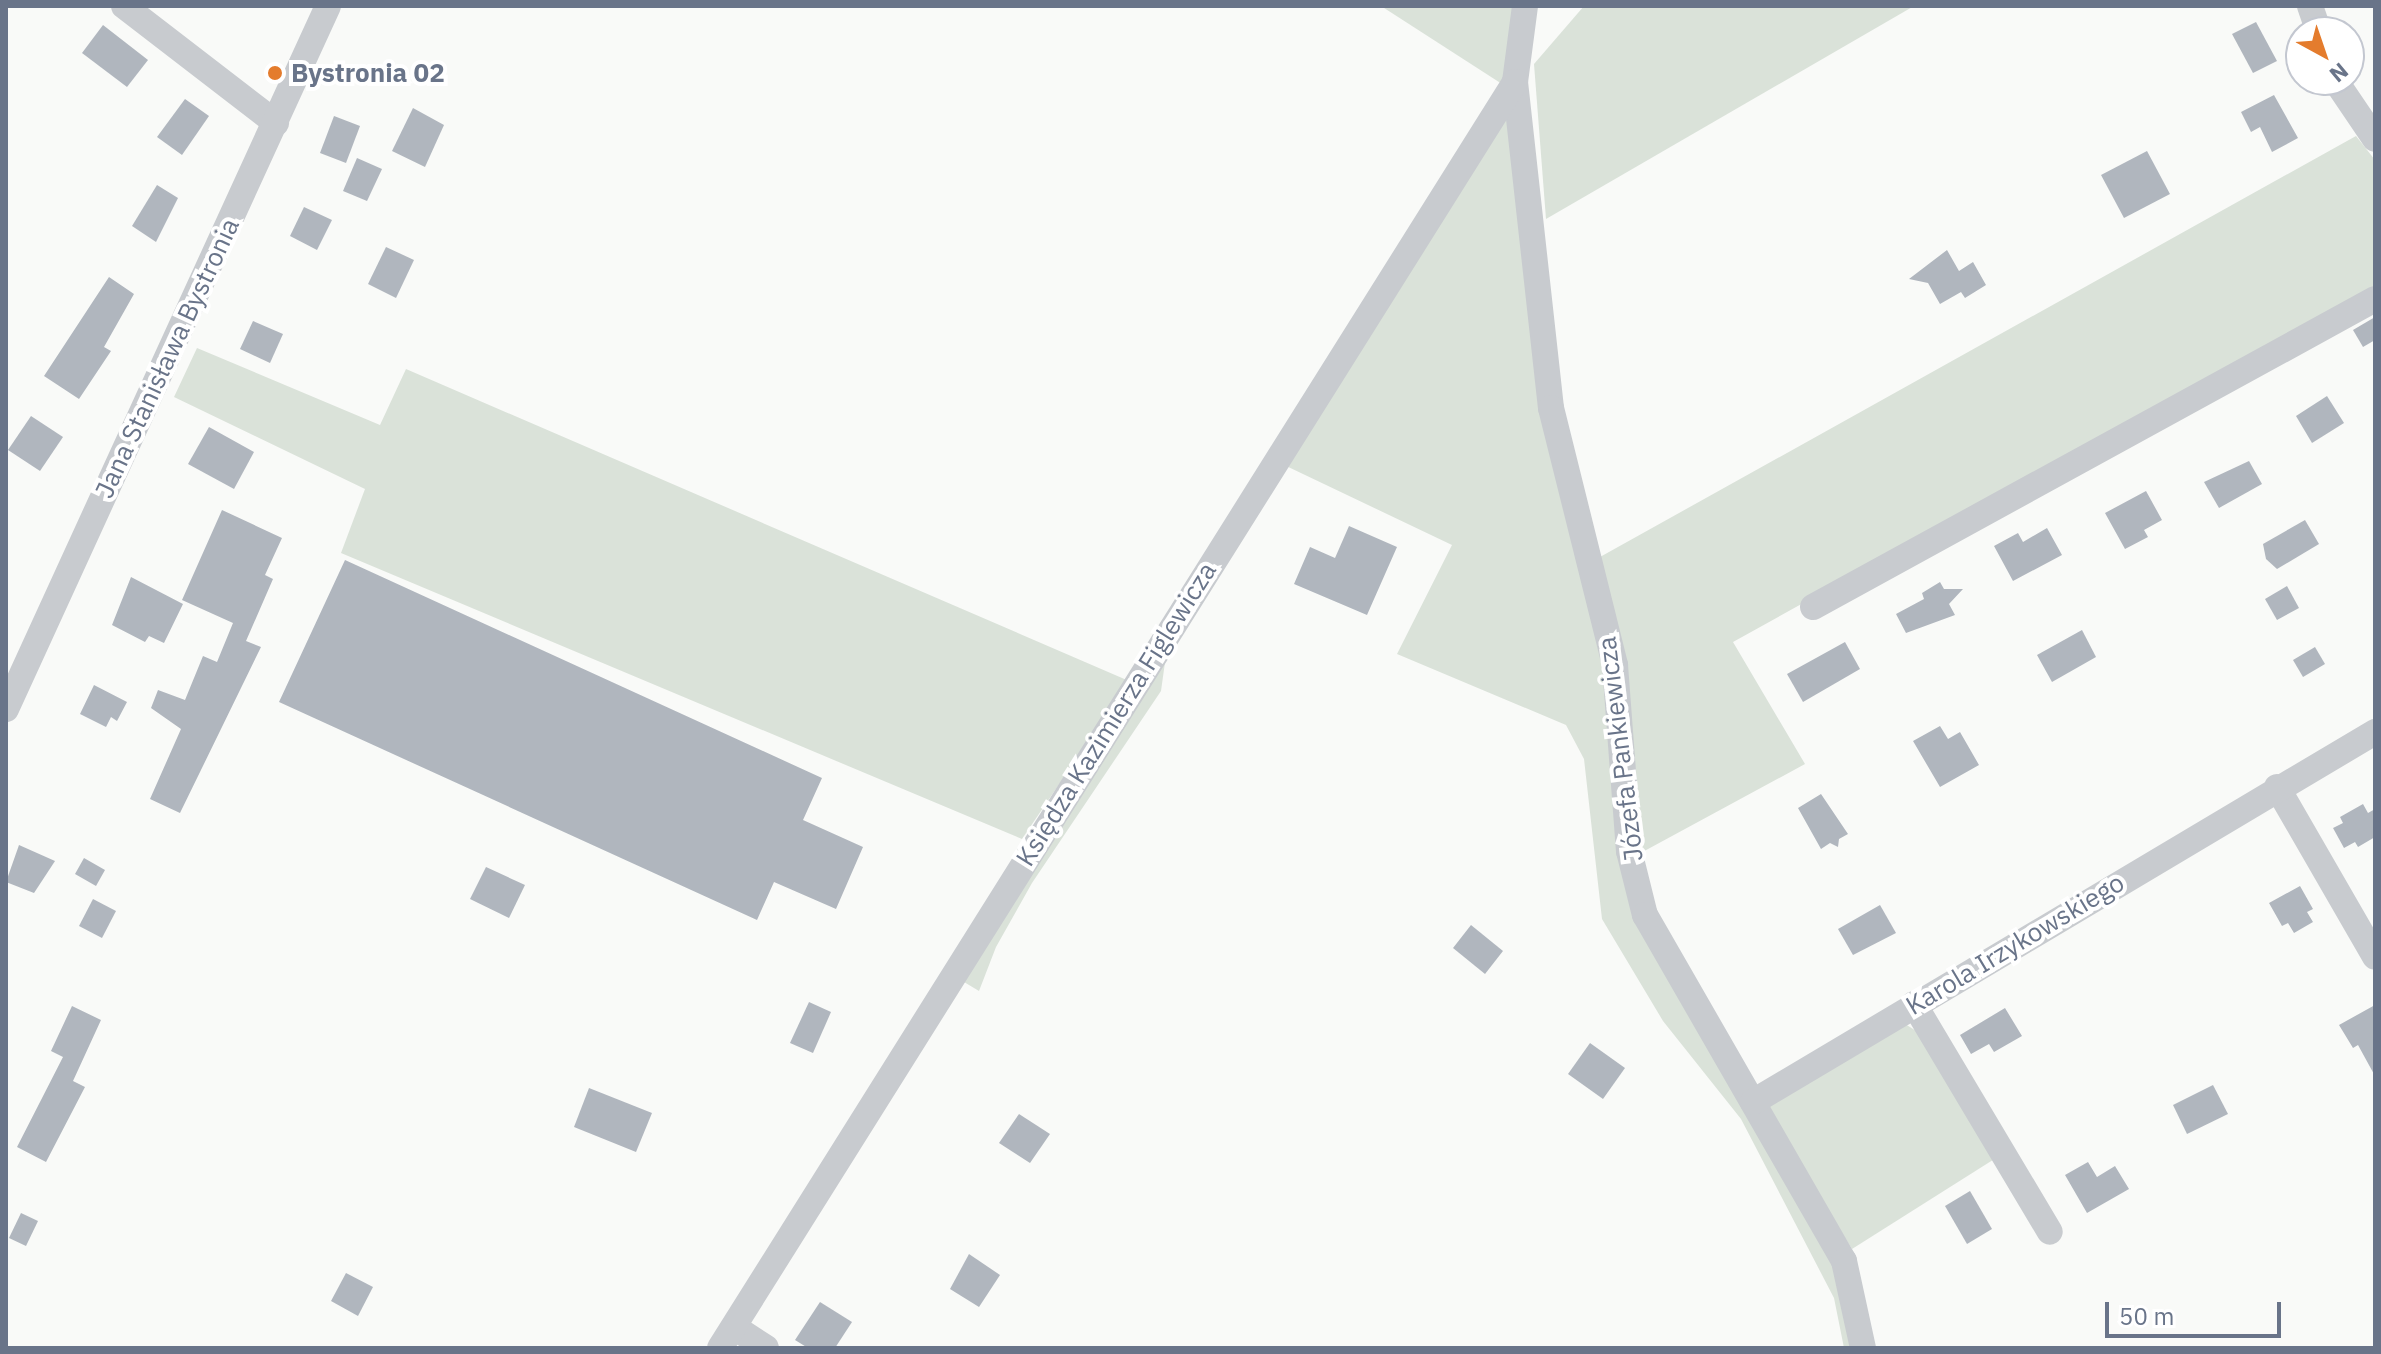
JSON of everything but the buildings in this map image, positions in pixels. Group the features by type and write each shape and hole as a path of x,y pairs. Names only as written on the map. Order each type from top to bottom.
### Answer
{"street":[{"path":"124,6 276,123"},
{"name":"Jana Stanisława Bystronia","path":"6,709 328,6"},
{"name":"Józefa Pankiewicza","path":"1525,6 1515,82 1551,408 1615,665 1629,851 1645,915 1844,1261 1863,1348"},
{"name":"Księdza Kazimierza Figlewicza","path":"727,1337 1515,82"},
{"path":"2346,96 2375,139"},
{"path":"1813,607 2375,299"},
{"name":"Karola Irzykowskiego","path":"1753,1102 2277,787 2375,732"},
{"path":"2277,787 2375,957"},
{"path":"1914,1004 2050,1232"},
{"path":"727,1337 766,1348"}],"shaded area":[{"path":"1381,6 1516,6 1502,84"},
{"path":"1584,6 1914,6 1546,219 1534,64"},
{"path":"1508,104 1605,669 1632,907 1838,1262 1856,1348 1844,1348 1834,1298 1741,1119 1663,1021 1602,919 1584,759 1566,725 1397,654 1452,545 1282,464"},
{"path":"2356,136 2375,160 2375,286 1733,642 1805,764 1637,855 1600,557"},
{"path":"197,348 380,425 406,369 1129,681 1022,839 341,553 365,489 174,397"},
{"path":"1168,641 1161,691 1032,883 996,947 979,991 959,979"},
{"path":"1902,1022 1924,1036 1996,1158 1852,1249 1761,1104"}],"place":[{"name":"Bystronia 02","path":"275,73"}]}
